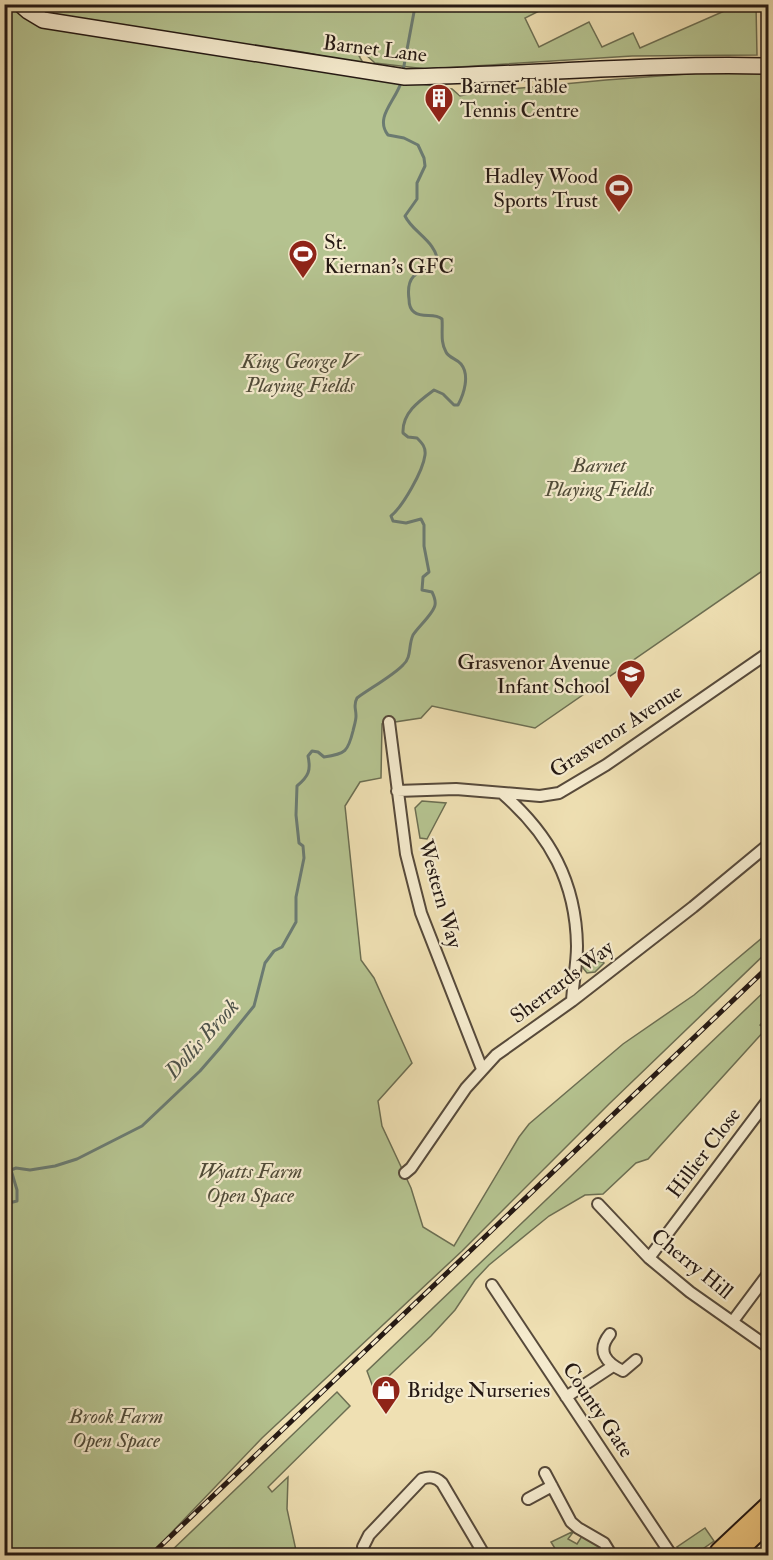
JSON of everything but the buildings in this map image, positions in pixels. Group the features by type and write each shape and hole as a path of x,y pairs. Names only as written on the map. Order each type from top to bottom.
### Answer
{"main road":[{"path":"728,1556 745,1545 767,1513"},
{"path":"717,1556 718,1551 745,1545"}],"street":[{"name":"Barnet Lane","path":"20,4 28,12 44,20 400,77 609,67 768,66"},
{"name":"Grasvenor Avenue","path":"397,791 456,789 540,796 559,793 606,765 768,653"},
{"name":"Western Way","path":"389,722 406,854 421,913 482,1069"},
{"path":"503,794 543,835 559,862 567,883 577,946 572,1001"},
{"name":"Sherrards Way","path":"405,1173 411,1168 466,1088 496,1055 572,1001 693,907 768,845"},
{"name":"Hillier Close","path":"649,1258 768,1100"},
{"name":"Cherry Hill","path":"598,1204 649,1258 690,1292 768,1347"},
{"path":"733,1321 768,1274"},
{"name":"County Gate","path":"492,1285 672,1556"},
{"path":"610,1334 603,1342 603,1351 613,1366 623,1371 636,1360"},
{"path":"566,1397 613,1366"},
{"path":"545,1473 571,1522 604,1543 612,1556"},
{"path":"363,1556 363,1547 369,1534 415,1486 428,1477 437,1478 442,1483 484,1556"},
{"path":"528,1499 552,1486"}],"green space":[{"path":"515,4 516,6 551,5 525,18 539,47 589,22 602,47 633,33 640,48 738,5 756,5 757,55 632,56 426,69 375,63 365,54 359,56 362,61 359,64 297,51 253,49 250,45 75,19 31,5"},
{"path":"4,5 15,5 29,18 452,89 460,96 478,92 606,80 768,68 768,567 535,728 432,706 421,718 382,724 381,778 360,782 345,806 361,960 374,978 412,1063 378,1101 382,1126 411,1188 423,1227 454,1246 529,1124 623,1044 694,995 768,933 768,951 609,1104 462,1251 262,1438 150,1555 5,1555"},
{"path":"422,801 446,803 427,839 420,838 415,808"},
{"path":"584,960 604,963 595,972 587,973 583,968"},
{"path":"768,988 768,1016 760,1025 766,1029 648,1159 636,1163 603,1194 585,1195 549,1216 489,1265 475,1280 455,1310 374,1390 367,1371"},
{"path":"337,1392 350,1406 268,1487 272,1492 288,1477 287,1509 297,1555 167,1555"},
{"path":"705,1528 714,1541 694,1555 683,1555 677,1547"},
{"path":"574,1531 568,1539 577,1544 582,1536 595,1543 603,1551 599,1554 595,1549 588,1554 586,1551 578,1555 559,1555 551,1542"}],"waterway":[{"name":"Dollis Brook","path":"403,71 414,12 413,4"},
{"name":"Dollis Brook","path":"4,1200 9,1203 17,1201 17,1190 11,1170 55,1166 77,1159 142,1126 200,1071 254,1006 265,963 274,951 282,947 296,922 296,897 304,858 303,846 299,843 296,815 297,786 308,772 308,756 312,751 324,757 342,753 345,750 355,722 357,698 406,662 413,635 434,608 435,601 432,592 422,590 423,577 429,572 424,546 424,525 421,519 406,523 393,521 391,516 412,488 425,455 422,443 417,438 408,437 403,433 403,426 408,414 417,403 434,390 443,394 454,405 458,405 466,379 464,368 449,356 444,348 442,319 417,314 410,305 408,292 413,276 438,264 434,249 405,216 417,199 417,183 425,166 424,158 418,145 404,138 388,135 384,128 385,115 402,80"}],"railway":[{"path":"150,1556 768,967"}],"place":[{"name":"Barnet Table Tennis Centre","path":"439,124"},
{"name":"Hadley Wood Sports Trust","path":"619,214"},
{"name":"St. Kiernan's GFC","path":"303,280"},
{"name":"Grasvenor Avenue Infant School","path":"631,700"},
{"name":"Bridge Nurseries","path":"386,1416"}],"park label":[{"name":"King George V Playing Fields","path":"300,373"},
{"name":"Barnet Playing Fields","path":"599,477"},
{"name":"Wyatts Farm Open Space","path":"250,1183"},
{"name":"Brook Farm Open Space","path":"116,1428"}]}
